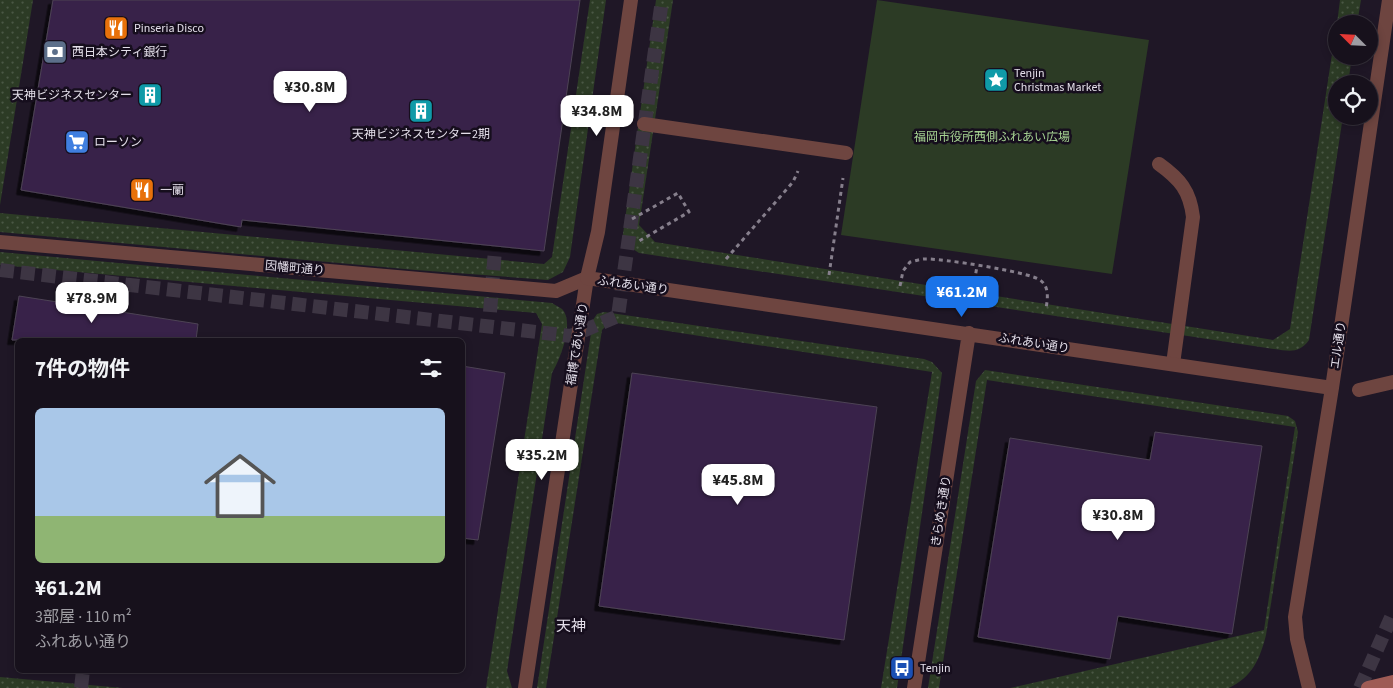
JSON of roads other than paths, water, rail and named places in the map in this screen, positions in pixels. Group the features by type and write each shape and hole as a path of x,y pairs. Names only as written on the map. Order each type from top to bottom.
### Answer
{"main road":[{"path":"1368,688 1393,682"}],"street":[{"name":"福博であい通り","path":"525,688 587,278 598,232 631,0"},
{"name":"エル通り","path":"1309,688 1297,639 1295,617 1332,388 1389,0"},
{"path":"644,124 846,153"},
{"path":"1159,164 1183,185 1191,200 1193,217 1173,364"},
{"name":"因幡町通り","path":"0,242 556,291 587,278"},
{"name":"ふれあい通り","path":"587,278 1332,388"},
{"name":"きらめき通り","path":"914,688 969,333"},
{"path":"1359,390 1393,382"}],"tunnel":[{"path":"0,270 571,336 618,316 662,0"},
{"path":"490,312 495,250"},
{"path":"1360,688 1393,613"},
{"path":"81,688 83,673"}],"place":[{"name":"Pinseria Disco","path":"116,28"},
{"name":"西日本シティ銀行","path":"55,52"},
{"name":"Tenjin Christmas Market","path":"996,80"},
{"name":"天神ビジネスセンター","path":"150,95"},
{"name":"天神ビジネスセンター2期","path":"421,111"},
{"name":"ローソン","path":"77,142"},
{"name":"一蘭","path":"142,190"},
{"name":"Tenjin","path":"902,668"}],"district":[{"name":"天神","path":"571,626"}],"park label":[{"name":"福岡市役所西側ふれあい広場","path":"992,137"}]}
